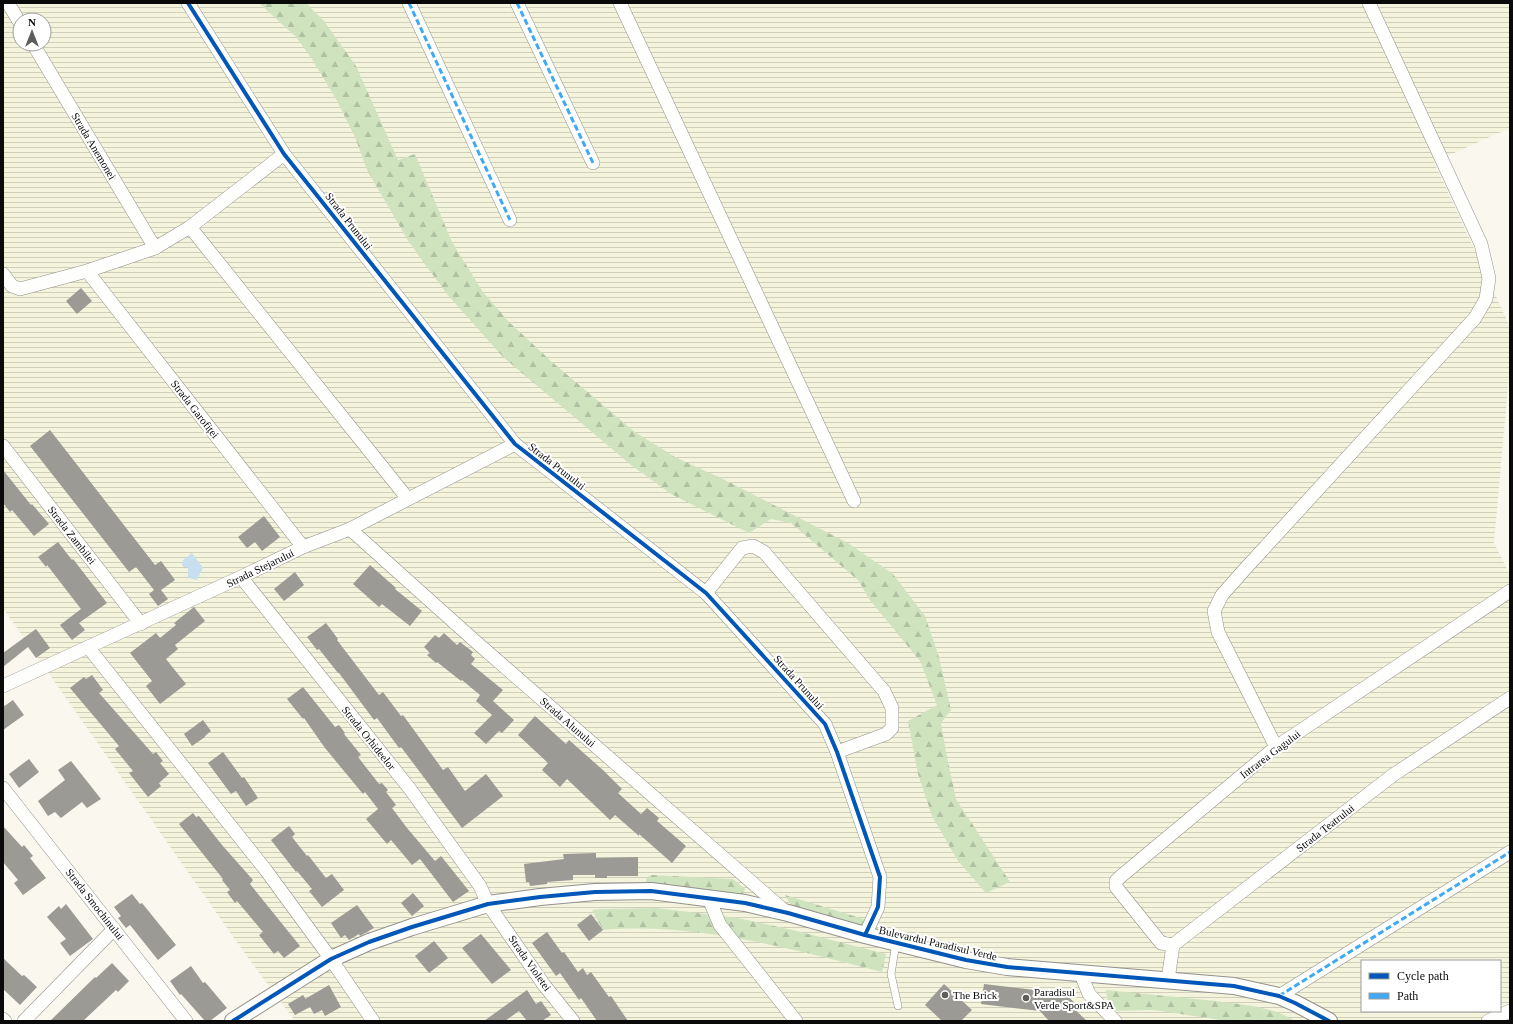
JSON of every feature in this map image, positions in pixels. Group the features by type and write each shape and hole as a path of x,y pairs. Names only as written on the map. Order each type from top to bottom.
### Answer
{"street":[{"path":"8,3 13,12"},
{"name":"Strada Prunului","path":"188,3 284,154 515,444 706,593 825,724 880,877 878,907 865,936"},
{"path":"409,3 510,220"},
{"path":"517,3 593,163"},
{"path":"620,3 854,501"},
{"path":"1276,747 1218,632 1214,611 1222,595 1245,569 1475,318 1486,299 1489,278 1481,244 1369,3"},
{"name":"Strada Anemonei","path":"38,52 154,248"},
{"path":"3,274 12,286 20,289 87,270 154,248 190,228 284,154"},
{"path":"190,228 408,499"},
{"name":"Strada Garofiței","path":"87,270 303,547"},
{"name":"Strada Stejarului","path":"3,686 241,578 303,547 350,529 515,444"},
{"name":"Strada Zambilei","path":"3,446 141,624"},
{"name":"Strada Alunului","path":"350,529 475,641 788,913"},
{"path":"706,593 742,548 753,546 764,552 884,691 892,708 892,728 886,734 836,752"},
{"name":"Strada Orhideelor","path":"241,578 410,789 480,886 488,904"},
{"name":"Intrarea Gagului","path":"1172,945 1160,942 1116,887 1116,881 1276,747 1510,592"},
{"path":"88,648 265,869 331,959 373,1021"},
{"name":"Strada Teatrului","path":"1172,945 1393,775 1510,698"},
{"name":"Strada Smochinului","path":"3,788 186,1021"},
{"path":"1278,996 1510,852"},
{"name":"Bulevardul Paradisul Verde","path":"233,1021 331,959 369,942 412,927 488,904 594,892 650,891 746,903 788,913 865,936 966,960 1007,967 1234,986 1278,996 1329,1021"},
{"path":"709,899 720,925 796,1021"},
{"name":"Strada Violetei","path":"488,904 544,985 573,1021"},
{"path":"24,1021 114,929"},
{"path":"1168,980 1172,945"},
{"path":"1080,972 1089,994 1115,1021"},
{"path":"1488,1021 1510,1011"}],"lane":[{"path":"896,943 891,974 898,1006"}],"green space":[{"path":"3,3 1510,3 1510,128 1434,162 1510,327 1510,364 1494,543 1510,575 1510,1021 295,1021 246,955 3,608"},
{"path":"259,3 306,3 324,21 356,66 398,160 415,154 452,242 483,292 510,323 552,362 635,432 675,457 725,480 848,543 893,574 925,616 939,657 951,710 941,723 956,799 1010,882 986,893 958,861 932,816 918,774 908,721 937,705 920,661 869,599 859,581 791,523 771,519 749,533 671,494 631,465 503,357 447,294 407,239 367,170 355,137 336,99 312,59 296,37"},
{"path":"652,875 733,879 745,889 742,898 645,885 647,877"},
{"path":"785,895 877,923 875,938 796,913"},
{"path":"657,908 738,918 797,931 886,954 882,972 779,946 744,939 673,930 603,930 592,910"},
{"path":"1106,990 1246,1005 1277,1012 1295,1021 1227,1021 1154,1010 1109,1011"}],"water":[{"path":"192,553 203,568 197,580 188,577 188,567 184,567 182,565 183,560"}],"building":[{"path":"81,288 92,301 77,314 66,301"},
{"path":"50,430 155,565 161,561 175,580 161,590 168,599 158,606 149,594 154,590 136,567 129,572 30,446"},
{"path":"3,470 31,505 32,504 49,524 34,536 12,510 10,512 3,503"},
{"path":"264,516 280,537 262,551 255,542 247,548 238,537"},
{"path":"58,542 107,603 79,623 85,630 72,640 60,625 81,609 47,565 46,567 38,557"},
{"path":"370,565 396,588 395,589 422,611 410,626 382,604 379,607 353,584"},
{"path":"295,572 304,585 284,601 274,589"},
{"path":"194,607 205,621 175,645 178,649 166,659 186,684 160,704 146,686 152,681 130,653 156,633 160,638 176,625 174,623"},
{"path":"326,623 338,639 337,640 379,695 383,692 401,716 403,715 443,770 448,767 465,791 486,774 503,796 462,828 401,747 399,748 377,718 374,720 339,673 307,637"},
{"path":"36,629 50,648 36,658 28,647 3,667 3,653"},
{"path":"444,633 457,645 460,642 473,652 471,655 475,659 471,664 503,690 493,701 514,720 502,733 499,731 486,744 474,733 492,715 476,701 480,695 427,655 430,653 424,647 435,635 439,638"},
{"path":"92,675 103,690 99,693 153,754 156,752 163,761 160,763 169,774 159,783 161,786 148,797 129,773 133,771 115,749 119,746 70,688 84,677 86,679"},
{"path":"303,687 335,727 339,725 345,733 344,734 361,755 358,757 379,784 382,783 388,790 386,792 396,805 392,808 407,828 435,861 441,856 469,891 453,902 420,859 412,865 391,840 387,844 366,819 378,809 365,792 363,794 325,748 304,718 303,719 287,699"},
{"path":"13,700 24,715 3,730 3,707"},
{"path":"535,716 566,744 569,740 604,771 622,789 618,793 641,814 647,808 659,818 657,821 686,846 672,863 615,815 610,820 567,779 560,787 542,770 548,763 518,735"},
{"path":"203,720 211,731 192,746 184,734"},
{"path":"223,752 242,778 244,777 258,798 246,806 236,791 231,794 208,763"},
{"path":"29,759 39,772 19,788 9,774"},
{"path":"71,761 101,799 87,808 82,802 61,818 55,812 48,816 38,801 65,780 58,770"},
{"path":"193,813 196,817 199,816 253,880 250,884 300,946 284,958 278,951 274,954 259,935 263,932 237,901 235,903 227,892 230,890 222,880 223,879 179,824"},
{"path":"3,826 22,847 24,845 33,856 30,858 46,878 23,895 14,883 18,880 3,862"},
{"path":"289,826 295,834 292,837 307,856 308,855 326,878 332,874 344,890 322,907 309,891 312,889 297,871 296,872 271,840"},
{"path":"596,853 596,858 638,857 638,876 607,876 607,878 595,878 595,875 573,875 573,880 547,882 547,884 530,886 529,882 526,882 524,864 564,859 563,854"},
{"path":"413,893 424,906 412,916 401,903"},
{"path":"132,894 140,904 142,903 176,945 158,960 130,925 126,928 118,918 121,916 114,907"},
{"path":"66,904 93,939 70,956 60,943 66,939 47,917 59,906 61,909"},
{"path":"357,905 374,928 349,940 345,935 341,938 331,923"},
{"path":"591,914 603,930 589,941 577,925"},
{"path":"547,932 578,972 583,968 587,975 591,972 609,997 611,996 628,1021 597,1021 581,998 579,1000 560,973 556,976 532,943"},
{"path":"481,934 511,970 492,984 462,948"},
{"path":"434,941 448,958 429,973 415,956"},
{"path":"3,958 22,976 24,975 37,987 20,1005 3,989"},
{"path":"112,963 129,981 118,992 116,990 83,1021 50,1021 95,977 96,978"},
{"path":"191,966 203,983 205,982 227,1008 210,1021 205,1021 181,994 180,995 170,981"},
{"name":"The Brick","path":"944,984 972,1010 961,1021 942,1021 925,1005"},
{"name":"Paradisul Verde Sport&SPA","path":"984,984 1059,993 1062,991 1075,1003 1071,1006 1087,1021 1049,1021 1040,1011 981,1004"},
{"path":"329,985 341,1007 325,1016 322,1010 314,1014 310,1007 295,1015 288,1004 303,995 305,999"},
{"path":"527,990 536,1004 541,1001 551,1015 542,1021 527,1021 519,1011 505,1021 484,1021"}],"marked path":[{"path":"409,3 510,220"},
{"path":"517,3 593,163"},
{"path":"1279,996 1510,852"}],"cycle path":[{"path":"188,3 284,154 515,444 706,593 825,724 837,752 880,877 878,907 865,935"},
{"path":"233,1021 331,959 369,942 412,927 488,904 595,892 651,891 745,903 966,960 1007,967 1234,986 1279,996 1329,1021"}],"place":[{"name":"The Brick","path":"945,995"},
{"name":"Paradisul Verde Sport&SPA","path":"1026,998"}]}
